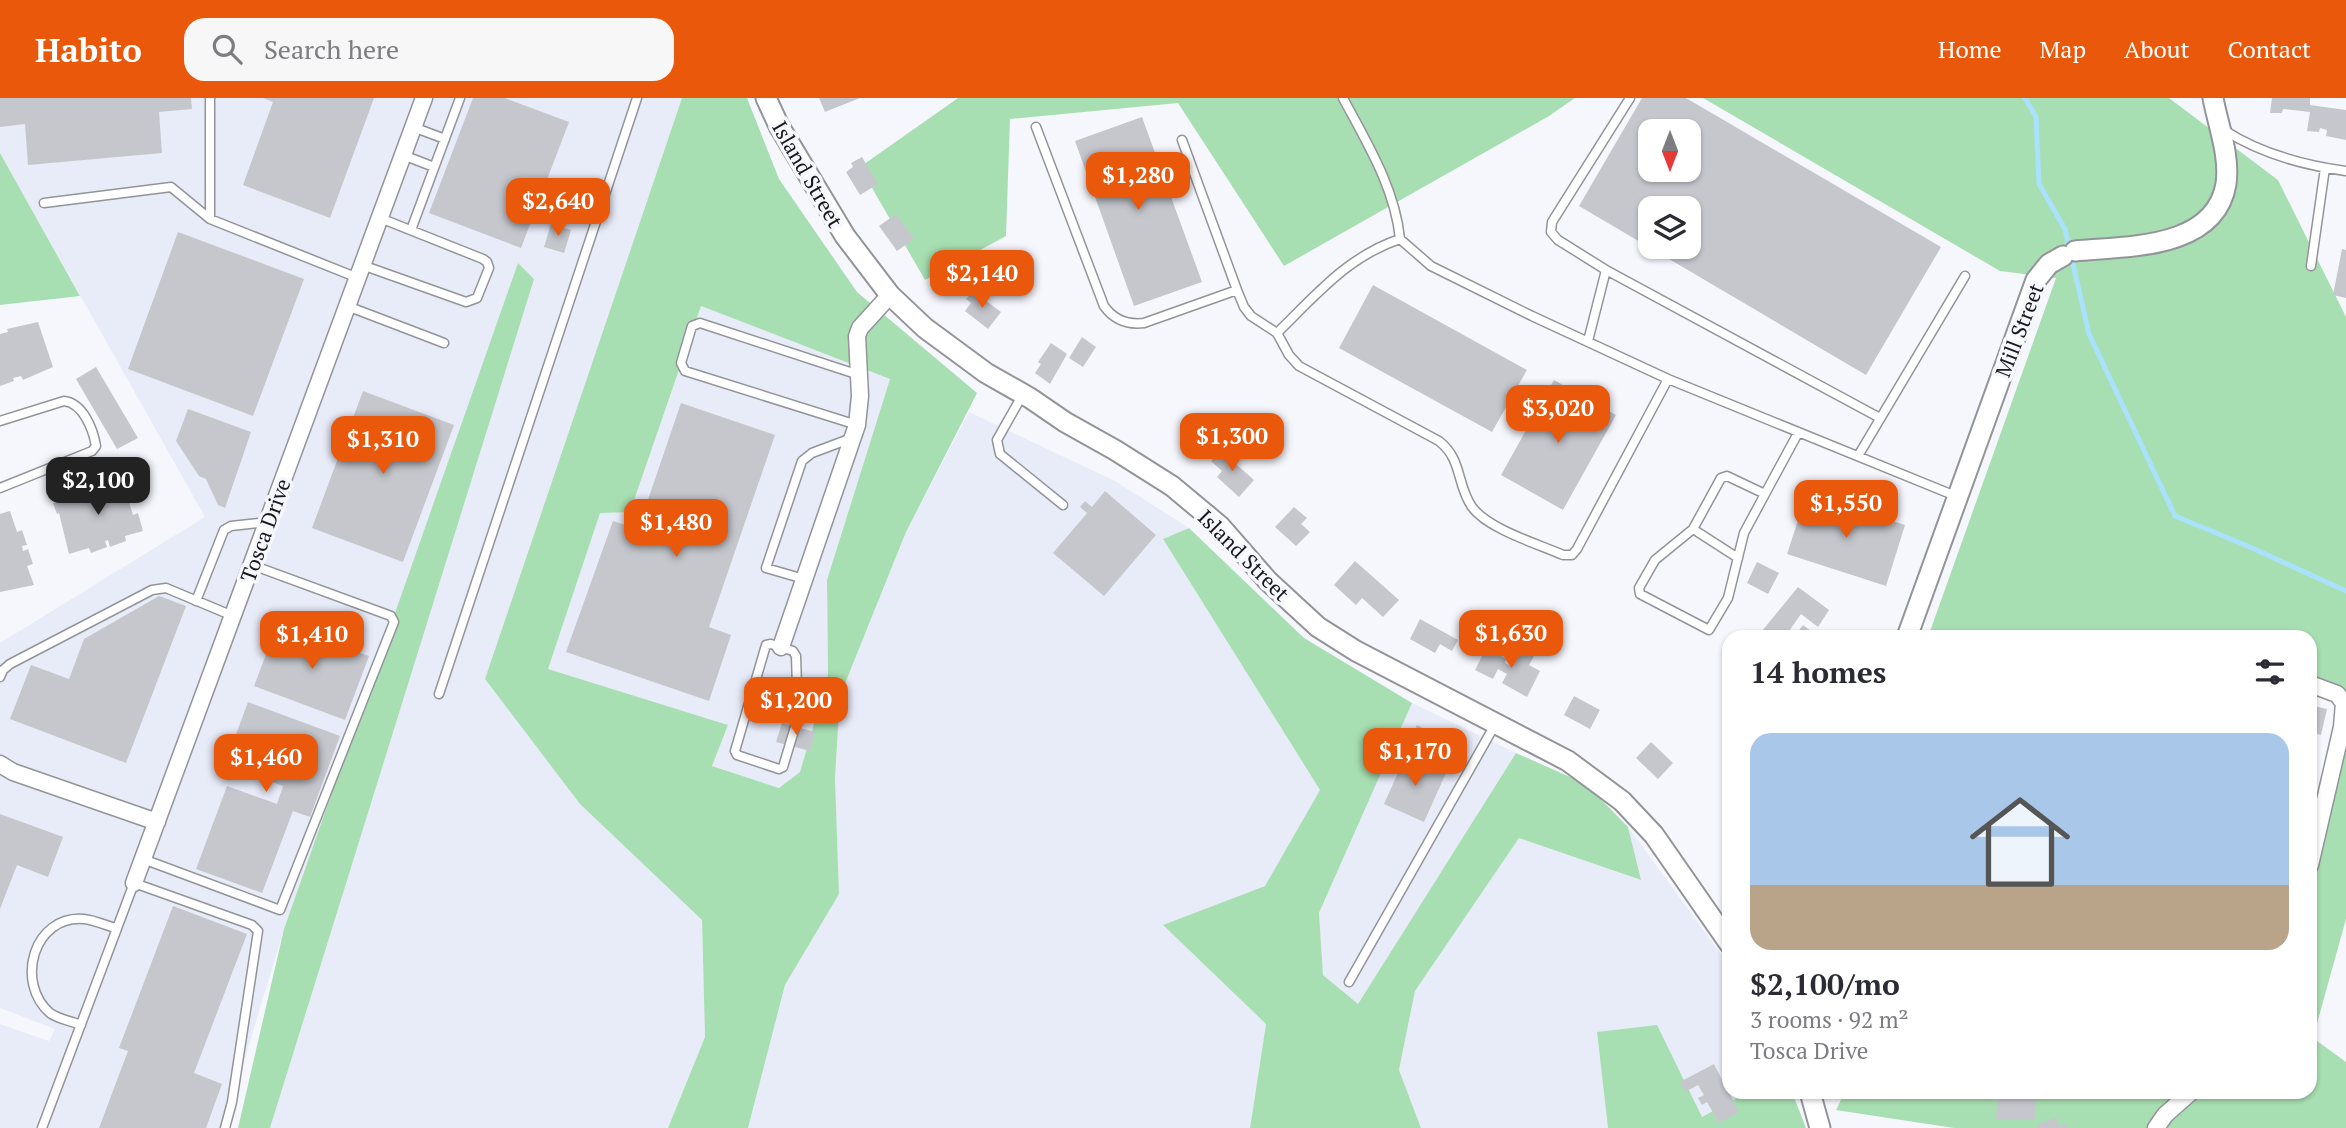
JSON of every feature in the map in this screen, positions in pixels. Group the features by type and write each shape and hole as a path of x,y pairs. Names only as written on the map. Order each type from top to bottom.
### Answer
{"street":[{"name":"Tosca Drive","path":"134,883 424,98"},
{"name":"Island Street","path":"766,98 779,126 845,236 890,295 925,328 976,366 1172,486 1220,526 1268,581 1318,627 1424,688 1567,761 1622,801 1654,835 1722,933"},
{"name":"Mill Street","path":"1910,630 2036,280 2049,264 2069,254 2142,245 2175,237 2206,221 2220,206 2226,181 2222,128 2216,117 2213,98"},
{"path":"781,647 855,431 859,375 857,336 860,328 890,295"},
{"path":"2317,687 2337,694 2344,703 2342,727 2317,835"},
{"path":"0,764 13,772 157,822"},
{"path":"1812,1099 1820,1128"},
{"path":"2156,1128 2165,1115 2183,1099"}],"lane":[{"path":"210,98 210,219"},
{"path":"411,230 460,98"},
{"path":"439,694 637,98"},
{"path":"1343,98 1388,186 1397,214 1400,239 1431,266 1668,379 1958,497"},
{"path":"1630,98 1552,222 1551,232 1558,240 1606,270 1880,418"},
{"path":"413,127 445,139"},
{"path":"1036,127 1104,306 1110,315 1132,324 1144,323 1237,290"},
{"path":"2222,128 2259,149 2325,168 2346,171"},
{"path":"1182,140 1237,290 1251,316 1277,333 1289,355 1299,366 1439,441 1449,449 1456,460 1467,498 1483,520 1563,555 1572,555 1668,379"},
{"path":"403,155 434,167"},
{"path":"2311,266 2325,168"},
{"path":"44,202 171,187 210,219 360,271 466,302 477,298 489,268 488,262 380,218"},
{"path":"1277,333 1342,269 1400,239"},
{"path":"1588,341 1606,270"},
{"path":"1858,456 1965,275"},
{"path":"347,306 444,343"},
{"path":"855,431 685,371 681,363 692,326 700,323 859,375"},
{"path":"1023,394 997,440 1000,454 1063,505"},
{"path":"0,421 64,401 70,402 80,409 96,446 92,451 0,488"},
{"path":"804,579 766,568 799,467 812,453 855,431"},
{"path":"1765,494 1723,476 1693,529 1656,560 1639,588 1640,594 1709,630 1728,597 1744,533 1798,433"},
{"path":"196,601 224,530 231,526 268,522"},
{"path":"1693,529 1738,558"},
{"path":"143,859 280,910 394,622 391,616 252,565"},
{"path":"0,677 10,664 152,590 166,588 233,617"},
{"path":"766,645 781,647 793,651 796,656 799,713 783,767 779,769 737,755 735,751 766,645"},
{"path":"1349,982 1496,723"},
{"path":"42,1128 134,883 252,925 258,931 232,1102 225,1128"},
{"path":"80,1025 52,1015 39,1000 32,982 31,963 37,945 48,930 83,919 115,928"}],"shaded area":[{"path":"0,98 682,98 485,679 580,804 702,920 705,1037 668,1128 270,1128 533,279 519,264 284,929 224,1128 0,1128 0,1024 49,1041 55,1029 0,1008 0,643 205,517 0,153"},
{"path":"701,306 890,379 827,580 828,675 800,772 779,788 712,766 728,725 547,669 600,512 630,512"},
{"path":"969,412 1115,481 1189,528 1163,539 1320,790 1265,886 1163,925 1266,1024 1250,1128 748,1128 785,985 839,894 835,778 840,696 906,532"},
{"path":"1412,703 1516,753 1358,1004 1323,975 1319,913"},
{"path":"1628,827 1722,955 1722,1099 1735,1099 1702,1117 1597,1032 1608,1128 1421,1128 1399,1070 1415,991 1519,838 1640,880"}],"green space":[{"path":"682,98 747,98 779,179 857,292 977,393 906,532 840,696 835,778 839,894 785,985 748,1128 668,1128 705,1037 702,920 580,804 485,679","holes":["701,306 890,379 827,580 828,675 800,772 779,788 712,766 728,725 548,669 600,513 630,512"]},
{"path":"958,98 1575,98 1549,116 1284,266 1178,103 1010,119 1006,236 925,280 860,167"},
{"path":"1703,98 2169,98 2278,180 2346,317 2346,699 2317,697 2317,630 1930,630 2056,278 2000,271"},
{"path":"0,153 80,296 0,305"},
{"path":"518,263 534,279 270,1128 238,1128 284,929"},
{"path":"1189,528 1304,638 1412,703 1319,913 1323,975 1358,1004 1516,753 1586,784 1628,827 1641,880 1519,838 1415,991 1399,1070 1421,1128 1250,1128 1266,1024 1163,925 1265,886 1320,790 1163,539"},
{"path":"2346,701 2346,919 2317,1024 2317,831"},
{"path":"1657,1025 1702,1117 1735,1099 1795,1099 1806,1128 1608,1128 1597,1032"},
{"path":"2317,1041 2346,1062 2346,1128 1954,1128 1836,1110 1842,1099 2317,1099"}],"building":[{"path":"0,98 191,98 192,109 159,112 162,153 28,165 25,124 0,127"},
{"path":"263,98 374,98 330,218 243,185 273,102"},
{"path":"473,98 505,98 569,122 521,248 429,213"},
{"path":"819,98 860,98 825,112"},
{"path":"1642,98 1686,98 1941,247 1866,375 1669,259 1701,259 1701,196 1638,196 1638,241 1579,206"},
{"path":"2272,98 2310,98 2310,105 2346,110 2346,140 2326,136 2327,130 2320,128 2319,132 2307,131 2310,112 2283,109 2282,113 2270,113"},
{"path":"1142,117 1202,282 1134,306 1075,141"},
{"path":"862,157 878,184 860,195 846,172 853,167 851,163"},
{"path":"896,214 914,239 897,251 879,226"},
{"path":"551,224 571,230 564,253 544,247"},
{"path":"178,232 304,279 253,416 128,369"},
{"path":"2342,249 2346,250 2346,298 2333,295"},
{"path":"1373,285 1527,370 1492,432 1339,348"},
{"path":"973,291 1001,312 988,329 965,311 971,303 966,299"},
{"path":"38,322 53,367 23,380 21,376 13,378 14,381 0,386 0,334 8,332 7,329"},
{"path":"1082,337 1096,347 1083,367 1069,358"},
{"path":"1051,343 1067,354 1050,384 1035,373 1041,364 1038,362"},
{"path":"96,367 138,438 117,449 76,379"},
{"path":"1554,380 1616,415 1563,510 1501,475"},
{"path":"363,391 454,425 403,562 312,528"},
{"path":"681,403 775,435 709,627 731,635 709,701 566,652 613,521 638,529"},
{"path":"188,409 251,432 225,508 218,505 206,479 199,476 176,441"},
{"path":"1225,447 1233,454 1229,458 1254,480 1239,497 1217,477 1222,471 1211,461"},
{"path":"127,478 133,497 128,499 133,515 138,513 143,531 125,536 126,541 110,547 108,540 105,541 107,547 91,553 89,548 69,554 59,513 57,514 53,503 74,496 73,491 87,486 89,492 93,491 91,486"},
{"path":"1105,491 1156,535 1104,596 1053,553 1087,513 1080,507 1085,501 1092,507"},
{"path":"1807,493 1905,525 1886,586 1787,554"},
{"path":"1294,507 1307,518 1301,524 1310,532 1296,546 1275,527"},
{"path":"10,511 17,532 22,530 27,545 22,546 23,551 28,549 33,564 27,566 34,585 0,592 0,514"},
{"path":"1355,561 1399,600 1383,617 1362,598 1356,605 1334,585"},
{"path":"1757,562 1779,573 1768,594 1747,583"},
{"path":"1798,587 1829,610 1818,627 1801,614 1790,630 1763,630"},
{"path":"159,596 186,606 126,763 10,719 31,665 69,679 84,639"},
{"path":"1420,619 1458,640 1452,651 1440,644 1435,653 1410,639"},
{"path":"278,623 369,656 345,720 254,686"},
{"path":"1486,648 1506,659 1505,663 1511,666 1520,648 1534,656 1529,665 1540,671 1527,697 1502,683 1507,674 1498,669 1493,679 1475,670"},
{"path":"1574,696 1600,710 1590,729 1564,715"},
{"path":"248,702 340,736 310,817 293,811 262,893 196,869 227,786 277,804 283,786 225,764"},
{"path":"2317,707 2327,709 2321,735 2317,734"},
{"path":"782,723 815,732 810,751 776,742"},
{"path":"1417,725 1428,731 1425,737 1436,743 1440,736 1451,741 1440,765 1431,761 1433,756 1408,744"},
{"path":"1651,742 1673,763 1658,779 1636,758"},
{"path":"1406,755 1446,773 1424,822 1384,804"},
{"path":"0,814 63,837 48,877 17,865 0,909"},
{"path":"173,906 247,934 194,1073 222,1084 206,1128 99,1128 128,1051 119,1048"},
{"path":"1714,1064 1722,1079 1722,1099 1732,1099 1739,1112 1719,1123 1707,1102 1702,1105 1698,1098 1704,1095 1698,1085 1685,1092 1680,1082"},
{"path":"1998,1099 2036,1099 2035,1120 1996,1120"},
{"path":"2056,1117 2059,1126 2067,1124 2068,1128 2038,1128 2037,1125"}],"waterway":[{"path":"2025,98 2036,117 2039,184 2065,229 2089,334 2175,516 2346,591"}]}
